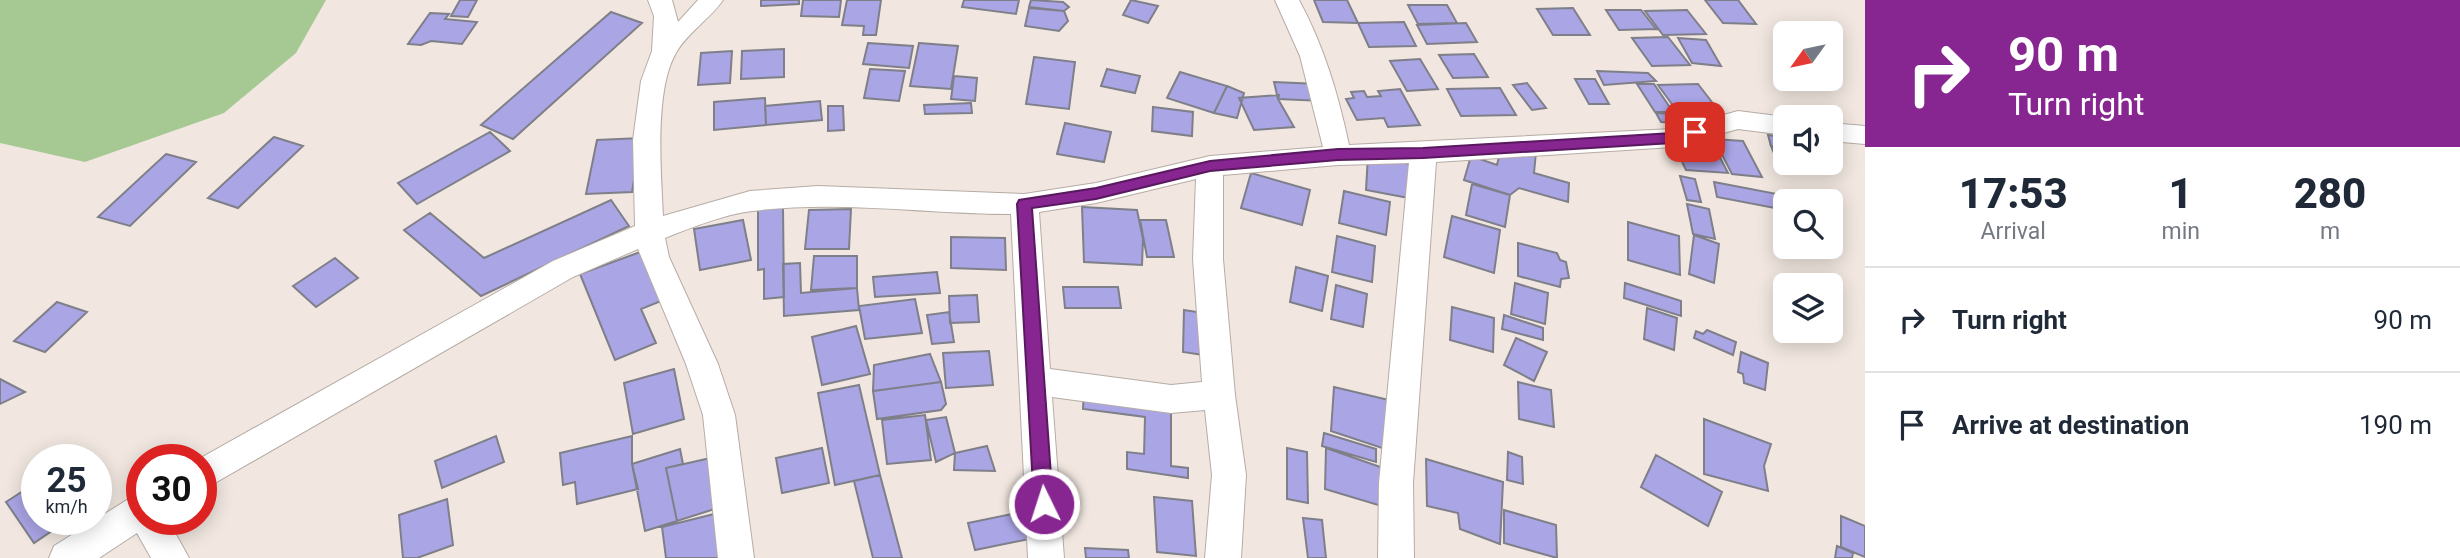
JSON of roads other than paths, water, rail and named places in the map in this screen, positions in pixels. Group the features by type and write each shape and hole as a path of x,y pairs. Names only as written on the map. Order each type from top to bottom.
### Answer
{"street":[{"path":"660,0 666,16 664,51 654,82 646,140 649,232 654,257 702,364 719,415 736,558"},
{"path":"664,51 711,0"},
{"path":"1287,0 1305,29 1322,80 1338,155"},
{"path":"217,467 563,269 649,232 702,213 750,201 818,196 1024,204 1096,193 1210,166 1338,155 1423,153 1673,138 1738,120 1773,124"},
{"path":"1843,133 1865,135"},
{"path":"1396,558 1396,483 1423,153"},
{"path":"1210,166 1208,259 1219,395 1229,475 1223,558"},
{"path":"1024,204 1046,558"},
{"path":"1036,381 1171,399 1219,395"},
{"path":"67,558 126,520"},
{"path":"158,535 171,558"}]}
